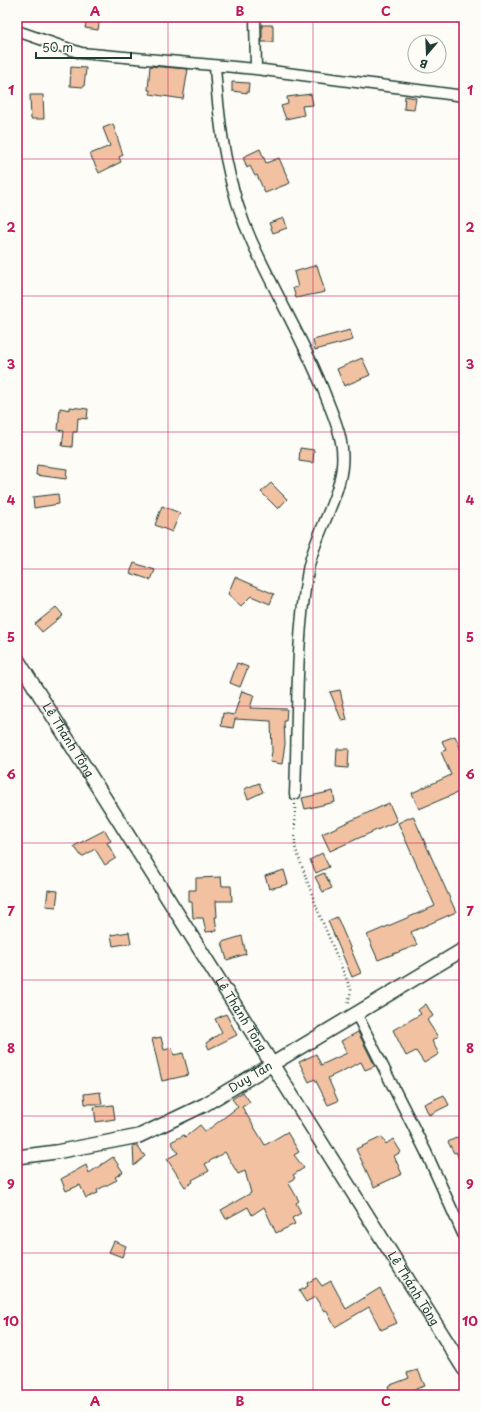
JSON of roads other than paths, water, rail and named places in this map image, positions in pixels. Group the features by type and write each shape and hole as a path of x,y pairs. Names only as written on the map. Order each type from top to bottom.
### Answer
{"street":[{"path":"256,17 256,69"},
{"path":"17,32 81,53 256,69 464,96"},
{"path":"216,66 218,111 222,137 228,168 240,212 252,243 319,378 342,444 342,465 337,489 308,570 302,621 298,693 296,794"},
{"name":"Lê Thánh Tông","path":"17,659 464,1369"},
{"name":"Duy Tân","path":"17,1157 56,1152 140,1136 204,1105 343,1020 464,949"},
{"path":"356,1013 426,1152 463,1234"}]}
